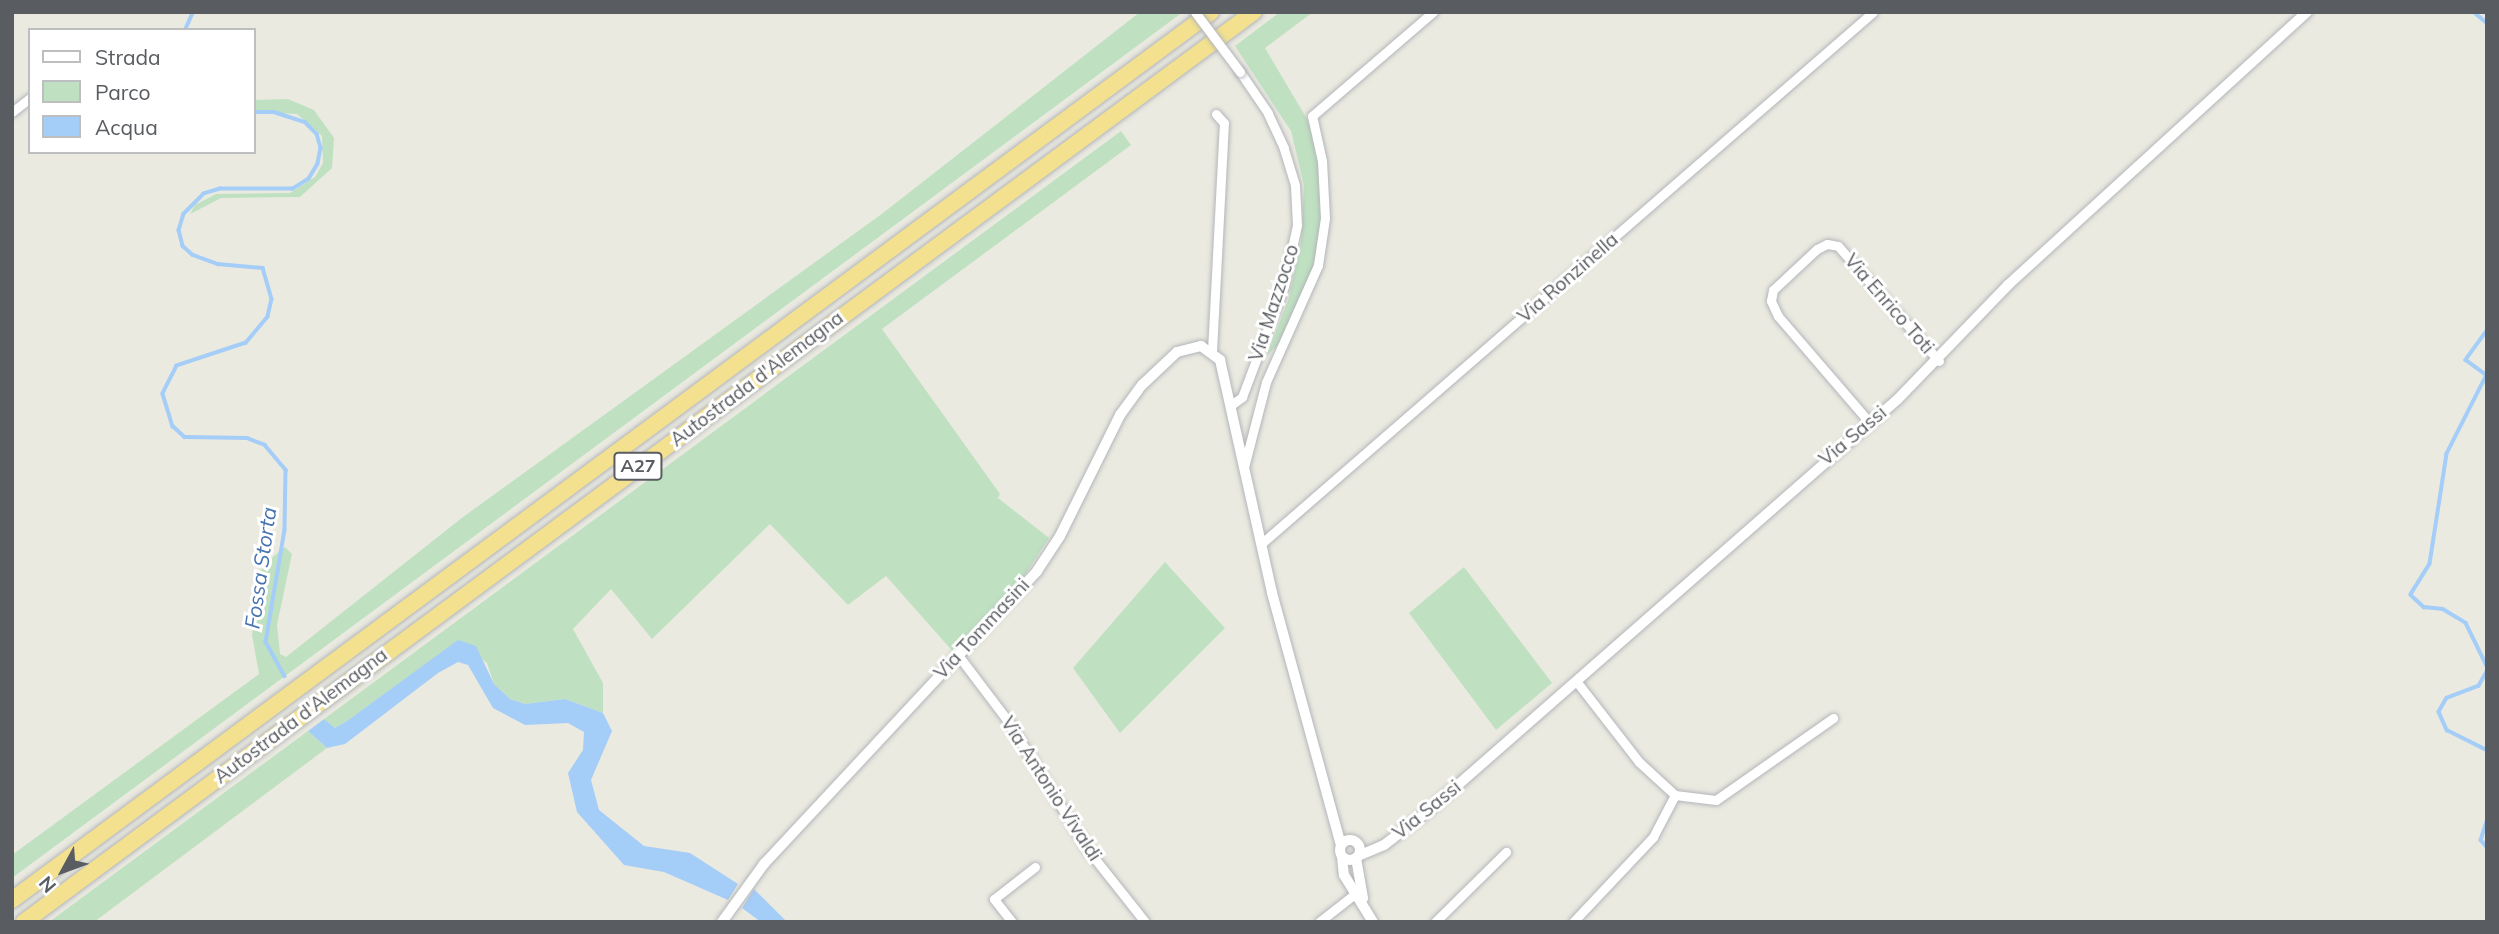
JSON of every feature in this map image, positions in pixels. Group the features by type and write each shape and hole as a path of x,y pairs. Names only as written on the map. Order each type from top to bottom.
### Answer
{"highway":[{"name":"Autostrada d'Alemagna","path":"12,900 1211,12"},
{"name":"Autostrada d'Alemagna","path":"24,922 1254,12"}],"street":[{"name":"Via Mazzocco","path":"1195,12 1268,113 1284,148 1294,184 1297,225 1284,286 1242,397 1231,405"},
{"path":"1243,468 1266,382 1318,265 1325,218 1322,162 1312,116 1433,12"},
{"name":"Via Ronzinella","path":"1262,543 1873,12"},
{"name":"Via Sassi","path":"1357,857 1384,845 1577,682 1870,423 1939,361 2008,285 2307,12"},
{"path":"12,112 28,100"},
{"path":"1216,114 1224,123 1216,355 1231,405 1262,543 1334,813 1348,846 1357,857 1357,876 1366,911"},
{"name":"Via Enrico Toti","path":"1870,423 1779,316 1771,301 1773,290 1816,249 1827,244 1838,246 1939,361"},
{"name":"Via Tommasini","path":"722,922 764,864 1037,571 1060,536 1120,415 1142,384 1177,352 1201,346 1216,355"},
{"name":"Via Antonio Vivaldi","path":"957,655 1008,721 1088,850 1145,922"},
{"path":"1577,682 1645,768 1675,795 1716,800 1833,718"},
{"path":"1573,922 1653,837 1675,795"},
{"name":"Via Sassi","path":"1348,846 1384,845"},
{"path":"1348,846 1357,857"},
{"path":"1348,846 1350,874 1357,876"},
{"path":"1348,846 1344,874 1373,922"},
{"path":"1435,922 1506,852"},
{"path":"1012,922 994,899 1035,867"},
{"path":"1319,922 1356,893"}],"green space":[{"path":"1140,12 1183,12 12,878 12,855 259,674 252,635 262,566 285,547 292,554 277,625 280,654 286,657 463,517 883,213"},
{"path":"1280,12 1313,12 1265,48 1307,119 1326,181 1320,256 1293,329 1266,357 1289,298 1301,243 1304,185 1291,131 1235,46"},
{"path":"288,99 314,110 334,138 332,168 300,197 221,198 190,214 195,205 216,194 290,193 315,177 323,163 322,136 297,114 256,112 256,100"},
{"path":"1121,131 1131,145 882,329 1000,494 998,498 1049,538 1022,579 956,655 886,576 848,605 770,524 652,639 611,589 573,629 603,683 603,713 565,699 525,704 510,699 494,684 487,663 458,641 335,728 324,719"},
{"path":"1165,562 1225,628 1120,733 1073,668"},
{"path":"1464,567 1552,683 1496,730 1409,613"},
{"path":"308,731 327,748 94,922 49,922"}],"water":[{"path":"458,640 476,646 494,684 510,699 525,704 565,699 603,713 612,731 591,780 599,810 644,846 690,853 738,884 728,900 664,872 624,865 577,812 568,773 583,750 584,732 568,723 525,725 493,708 468,665 458,662 438,673 345,744 327,748 308,731 324,719 335,728 347,721"},
{"path":"754,889 788,922 761,922 742,908"}],"waterway":[{"name":"Fossa Storta","path":"186,28 193,12"},
{"path":"2474,12 2487,23"},
{"name":"Fossa Storta","path":"256,112 274,112 305,122 317,134 321,148 318,164 309,179 293,189 220,189 204,194 184,214 179,230 183,246 193,255 218,264 263,268 272,299 268,317 246,343 177,366 163,394 173,426 185,437 247,438 265,445 286,470 285,530 266,642 285,676"},
{"path":"2487,331 2466,360 2487,375 2447,454 2430,564 2411,595 2424,607 2443,609 2466,623 2487,666"},
{"path":"2487,672 2479,686 2447,698 2439,712 2447,730 2487,750"},
{"path":"2487,822 2481,840 2487,847"}]}
